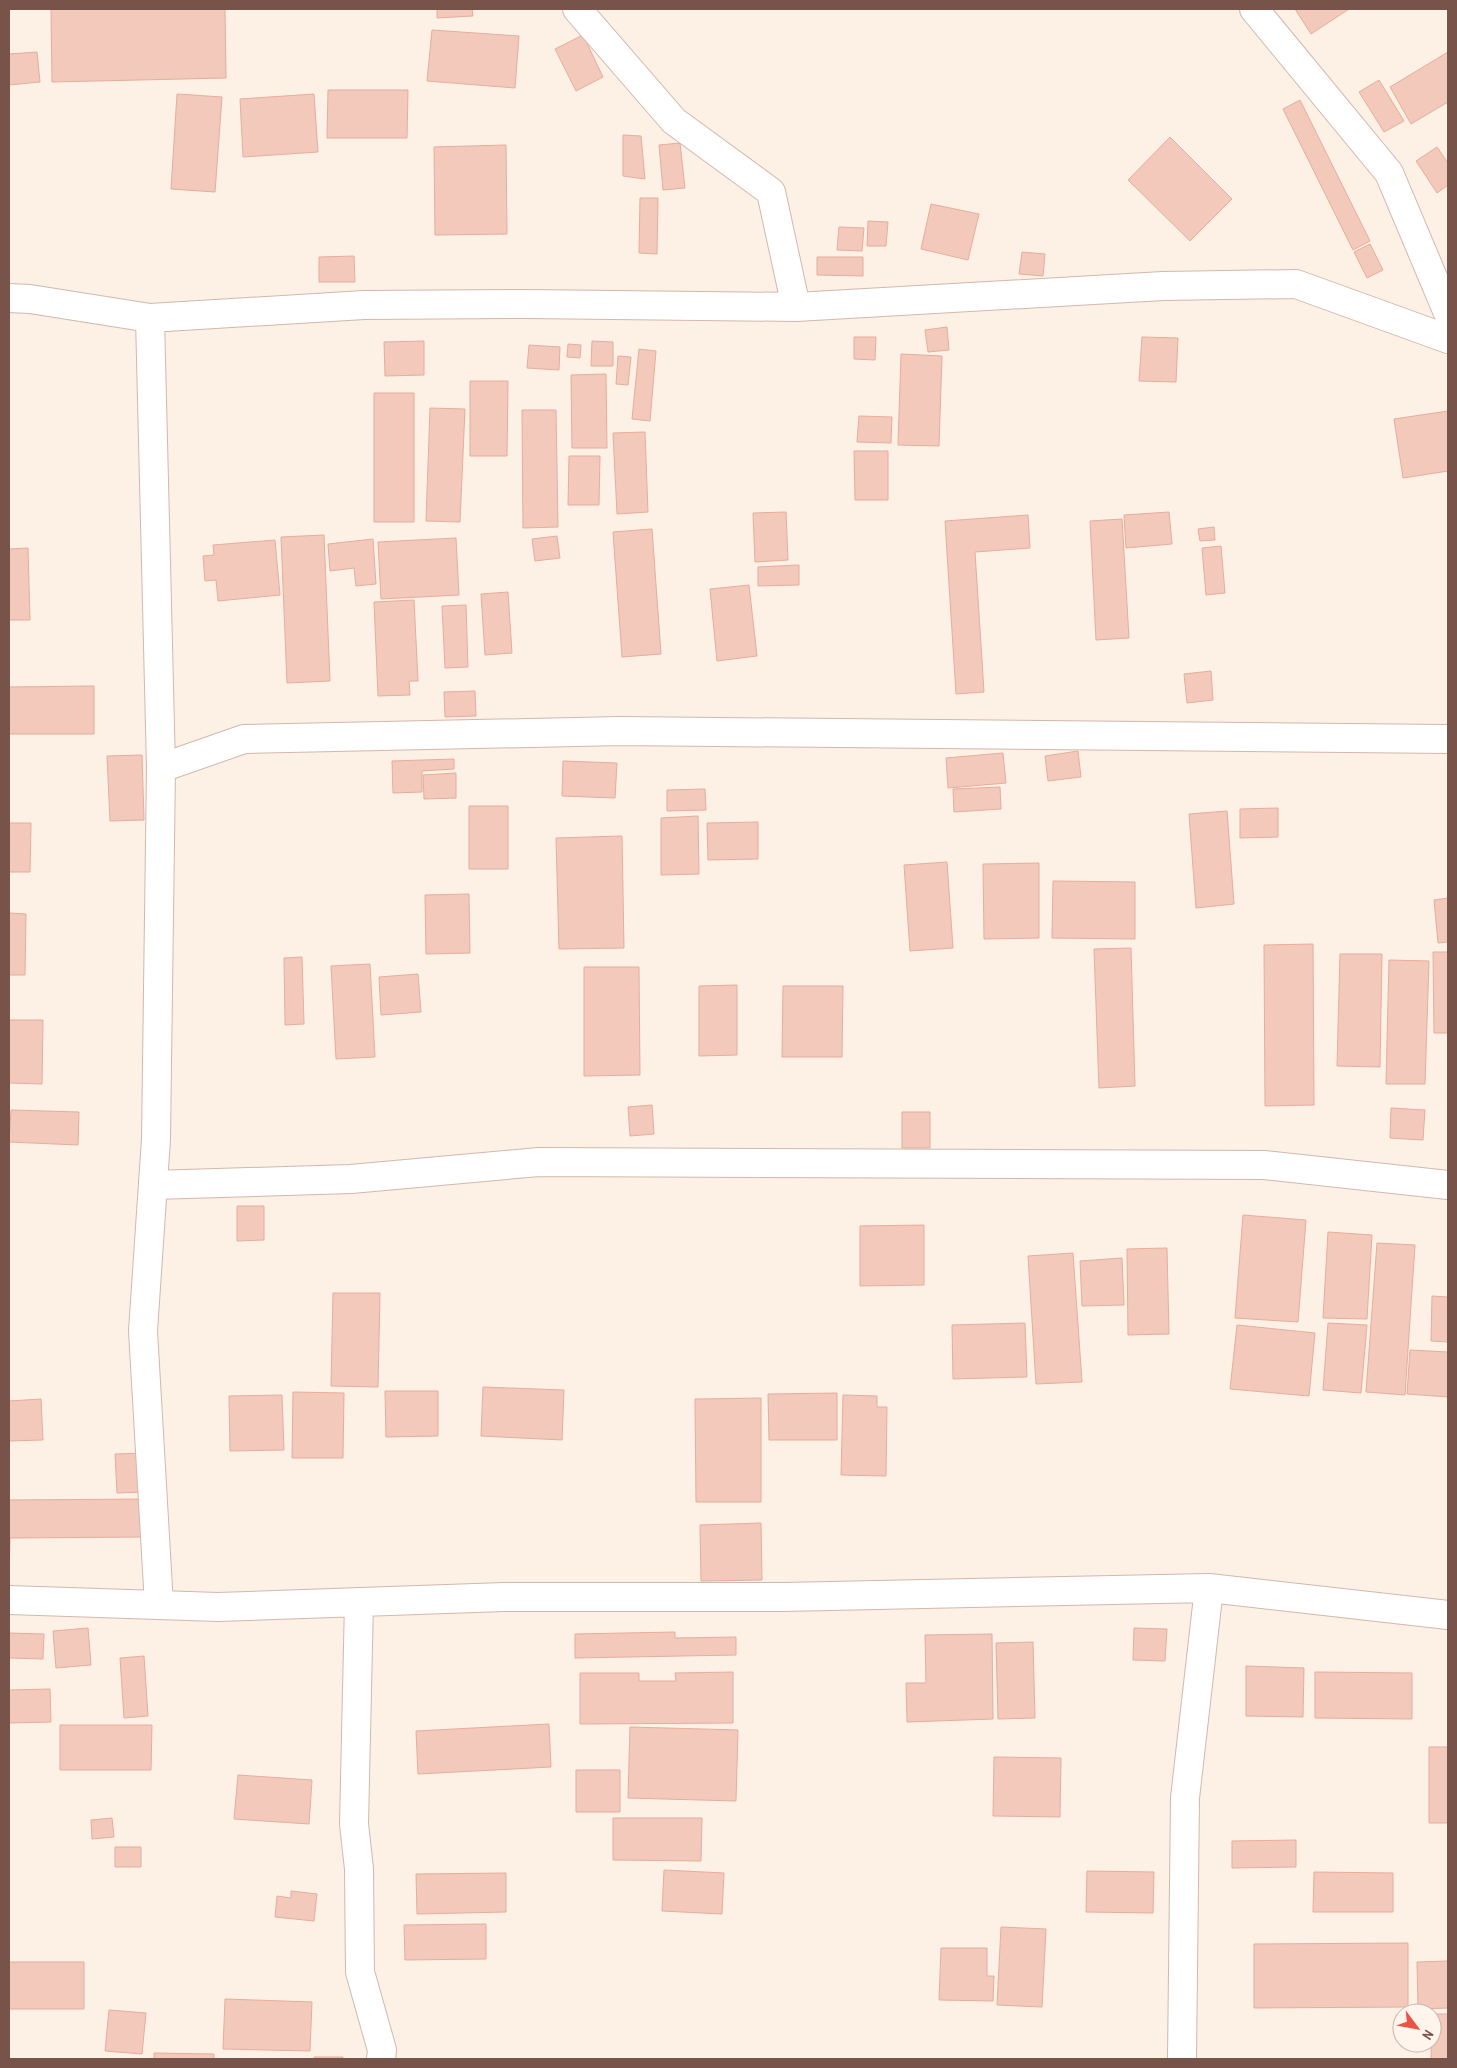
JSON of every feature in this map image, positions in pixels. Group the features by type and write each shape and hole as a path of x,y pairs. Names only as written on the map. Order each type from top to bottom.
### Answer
{"street":[{"path":"577,9 674,121 770,192 796,307"},
{"path":"1254,9 1390,172 1448,313"},
{"path":"9,298 30,299 150,318 364,305 526,304 796,307 1164,286 1296,284 1448,339"},
{"path":"150,318 161,768 156,1139 143,1331 159,1605"},
{"path":"161,768 244,739 264,738 621,731 1448,739"},
{"path":"153,1185 351,1179 539,1162 1264,1165 1448,1185"},
{"path":"9,1600 218,1607 504,1597 783,1598 1209,1588 1448,1615"},
{"path":"1182,2059 1186,1798 1209,1588"},
{"path":"359,1602 354,1824 359,1869 360,1972 382,2050 381,2059"}],"building":[{"path":"51,9 225,9 226,78 52,82"},
{"path":"437,9 472,9 473,16 437,18"},
{"path":"1295,9 1349,9 1311,34"},
{"path":"432,30 519,36 515,88 427,81"},
{"path":"583,35 603,77 576,91 555,49"},
{"path":"37,52 40,82 9,85 9,54"},
{"path":"1448,52 1448,102 1411,124 1390,87"},
{"path":"1379,80 1404,121 1384,132 1359,92"},
{"path":"328,90 408,90 407,138 327,138"},
{"path":"177,94 222,97 215,192 171,189"},
{"path":"314,94 318,152 243,157 240,99"},
{"path":"1300,100 1370,241 1353,250 1283,109"},
{"path":"623,135 641,136 645,179 623,176"},
{"path":"1170,137 1232,199 1190,241 1128,180"},
{"path":"680,143 685,188 663,190 659,145"},
{"path":"506,145 507,234 435,235 434,147"},
{"path":"1437,147 1448,163 1448,185 1437,193 1416,161"},
{"path":"640,198 658,198 657,254 639,253"},
{"path":"931,204 979,214 968,260 921,249"},
{"path":"868,221 888,222 886,246 867,246"},
{"path":"839,227 864,228 862,251 837,250"},
{"path":"1370,244 1383,270 1367,278 1354,252"},
{"path":"1022,252 1045,254 1043,276 1019,274"},
{"path":"354,256 355,282 319,282 319,257"},
{"path":"817,257 863,257 863,276 817,275"},
{"path":"947,327 949,350 928,352 925,330"},
{"path":"854,337 876,337 875,360 854,359"},
{"path":"1142,337 1178,338 1176,382 1139,381"},
{"path":"424,341 424,375 385,376 384,342"},
{"path":"592,341 613,342 613,366 591,366"},
{"path":"568,344 581,345 580,358 567,357"},
{"path":"529,345 560,347 559,370 527,368"},
{"path":"639,349 656,351 650,421 632,419"},
{"path":"901,354 942,356 939,446 898,445"},
{"path":"618,356 631,357 628,385 616,384"},
{"path":"606,374 607,448 572,448 571,375"},
{"path":"470,381 508,381 507,456 470,456"},
{"path":"374,393 414,393 414,522 374,522"},
{"path":"430,408 465,409 460,522 426,521"},
{"path":"522,410 556,410 558,527 523,528"},
{"path":"1448,411 1448,471 1403,478 1394,419"},
{"path":"859,416 892,417 891,443 857,442"},
{"path":"645,432 648,512 617,514 613,433"},
{"path":"854,451 888,451 888,500 855,500"},
{"path":"569,456 600,456 599,505 568,505"},
{"path":"786,512 788,560 755,562 753,513"},
{"path":"1169,512 1172,544 1126,548 1124,515"},
{"path":"1028,515 1030,548 975,552 984,692 956,694 945,521"},
{"path":"1122,519 1129,638 1096,640 1090,521"},
{"path":"1214,527 1215,540 1200,541 1198,529"},
{"path":"652,529 661,654 622,657 613,532"},
{"path":"324,535 330,681 287,683 281,537"},
{"path":"557,536 560,558 535,561 532,539"},
{"path":"456,538 459,595 381,599 378,542"},
{"path":"373,539 376,584 356,586 354,568 330,571 328,544"},
{"path":"275,540 280,595 218,601 216,580 205,581 203,556 214,555 213,545"},
{"path":"1221,546 1225,593 1206,595 1202,548"},
{"path":"28,548 30,620 9,620 9,549"},
{"path":"799,565 799,585 758,586 758,567"},
{"path":"749,585 757,656 717,661 710,589"},
{"path":"508,592 512,653 485,655 481,594"},
{"path":"414,600 418,681 409,681 410,695 378,696 374,602"},
{"path":"466,605 468,667 445,668 442,606"},
{"path":"1211,671 1213,700 1187,703 1184,674"},
{"path":"94,686 94,734 9,734 9,687"},
{"path":"475,691 476,716 445,717 444,692"},
{"path":"1078,751 1081,777 1048,781 1045,756"},
{"path":"1003,753 1006,783 948,788 946,758"},
{"path":"142,755 144,820 110,821 107,756"},
{"path":"454,759 454,769 422,771 422,792 393,793 392,761"},
{"path":"563,761 617,763 615,798 562,796"},
{"path":"456,773 456,798 424,799 423,775"},
{"path":"1000,787 1001,809 954,812 953,789"},
{"path":"705,789 706,810 667,811 667,790"},
{"path":"469,806 508,806 508,869 469,869"},
{"path":"1278,808 1278,837 1240,838 1240,809"},
{"path":"1227,811 1234,904 1196,908 1189,814"},
{"path":"698,816 699,874 661,875 661,818"},
{"path":"758,822 758,859 708,860 707,823"},
{"path":"9,823 31,823 30,872 9,872"},
{"path":"622,836 624,948 559,949 556,838"},
{"path":"947,862 953,948 910,951 904,865"},
{"path":"1039,863 1039,938 984,939 983,864"},
{"path":"1053,881 1135,882 1135,939 1052,938"},
{"path":"469,894 470,953 426,954 425,895"},
{"path":"1448,898 1448,942 1438,943 1434,900"},
{"path":"9,913 26,914 25,975 9,975"},
{"path":"1313,944 1314,1105 1265,1106 1264,945"},
{"path":"1131,948 1135,1086 1099,1088 1094,949"},
{"path":"1433,952 1448,952 1448,1033 1434,1033"},
{"path":"1340,954 1382,954 1380,1067 1337,1066"},
{"path":"302,957 304,1024 285,1025 284,958"},
{"path":"1389,960 1429,961 1425,1084 1386,1084"},
{"path":"370,964 375,1057 336,1059 331,966"},
{"path":"584,967 639,967 640,1075 584,1076"},
{"path":"418,974 421,1012 381,1015 379,977"},
{"path":"737,985 737,1055 699,1056 699,986"},
{"path":"783,986 843,986 842,1057 782,1057"},
{"path":"9,1020 43,1020 42,1084 9,1083"},
{"path":"652,1105 654,1134 630,1136 628,1107"},
{"path":"1391,1108 1425,1110 1423,1140 1390,1138"},
{"path":"11,1110 79,1112 78,1145 9,1142"},
{"path":"902,1112 930,1112 930,1148 902,1148"},
{"path":"237,1206 264,1206 264,1240 237,1241"},
{"path":"1243,1215 1306,1220 1298,1322 1235,1318"},
{"path":"924,1225 924,1285 860,1286 860,1226"},
{"path":"1328,1232 1372,1235 1367,1319 1323,1318"},
{"path":"1377,1243 1415,1245 1405,1395 1366,1392"},
{"path":"1167,1248 1169,1334 1128,1335 1127,1249"},
{"path":"1073,1253 1082,1382 1036,1384 1028,1256"},
{"path":"1122,1258 1124,1305 1082,1306 1080,1261"},
{"path":"333,1293 380,1293 378,1387 331,1386"},
{"path":"1432,1296 1448,1297 1448,1342 1431,1341"},
{"path":"1025,1323 1027,1377 953,1379 952,1325"},
{"path":"1328,1323 1367,1325 1361,1393 1323,1390"},
{"path":"1237,1325 1315,1333 1309,1396 1230,1389"},
{"path":"1410,1350 1448,1352 1448,1397 1407,1394"},
{"path":"483,1387 564,1390 562,1440 481,1436"},
{"path":"385,1391 438,1391 438,1436 386,1437"},
{"path":"293,1392 344,1393 343,1458 292,1458"},
{"path":"837,1393 837,1440 769,1440 768,1394"},
{"path":"282,1395 284,1450 230,1451 229,1396"},
{"path":"843,1395 877,1396 877,1407 887,1407 886,1476 841,1475"},
{"path":"761,1398 761,1502 696,1502 695,1399"},
{"path":"41,1399 43,1440 9,1441 9,1401"},
{"path":"144,1453 145,1492 117,1493 115,1454"},
{"path":"147,1499 147,1537 10,1538 9,1584 9,1500"},
{"path":"761,1523 762,1580 701,1581 700,1525"},
{"path":"88,1628 91,1665 56,1668 53,1631"},
{"path":"1134,1628 1167,1629 1165,1661 1133,1660"},
{"path":"675,1632 675,1638 736,1637 736,1655 575,1658 575,1634"},
{"path":"9,1633 44,1634 43,1659 9,1658"},
{"path":"992,1634 993,1719 907,1722 906,1683 926,1683 925,1635"},
{"path":"1033,1642 1035,1718 998,1719 996,1643"},
{"path":"144,1656 148,1716 124,1718 120,1658"},
{"path":"1246,1666 1304,1668 1303,1717 1246,1716"},
{"path":"733,1672 733,1723 580,1724 580,1673 639,1673 639,1681 676,1681 675,1673"},
{"path":"1315,1672 1412,1673 1412,1719 1315,1718"},
{"path":"50,1689 51,1722 9,1723 9,1690"},
{"path":"549,1724 551,1767 418,1774 416,1731"},
{"path":"60,1725 152,1725 151,1770 60,1770"},
{"path":"630,1727 738,1730 736,1801 628,1798"},
{"path":"1429,1747 1448,1747 1448,1823 1429,1823"},
{"path":"994,1757 1061,1758 1060,1817 993,1816"},
{"path":"576,1770 620,1770 620,1812 576,1812"},
{"path":"238,1775 312,1780 309,1824 234,1819"},
{"path":"112,1818 114,1837 92,1839 91,1820"},
{"path":"613,1818 702,1818 701,1861 613,1860"},
{"path":"1296,1840 1296,1867 1232,1868 1232,1841"},
{"path":"115,1847 141,1847 141,1867 115,1867"},
{"path":"664,1870 724,1873 722,1914 662,1911"},
{"path":"1087,1871 1154,1872 1153,1913 1086,1912"},
{"path":"1314,1872 1393,1873 1393,1912 1313,1912"},
{"path":"506,1873 506,1912 417,1914 416,1874"},
{"path":"291,1891 317,1894 314,1921 275,1917 277,1896 291,1898"},
{"path":"486,1924 486,1959 405,1960 404,1925"},
{"path":"1001,1927 1046,1929 1042,2007 997,2005"},
{"path":"1408,1943 1408,2003 1392,2003 1392,2007 1254,2008 1254,1944"},
{"path":"941,1948 987,1948 987,1976 994,1976 993,2001 939,2000"},
{"path":"1448,1961 1448,2008 1442,2008 1442,2003 1418,2003 1417,1962"},
{"path":"9,1962 84,1962 84,2009 9,2009"},
{"path":"225,1999 312,2002 310,2051 223,2049"},
{"path":"109,2010 146,2013 142,2054 105,2051"},
{"path":"1442,2014 1448,2014 1448,2059 1431,2059 1431,2053 1442,2053"},
{"path":"154,2053 214,2054 214,2059 154,2059"},
{"path":"314,2057 343,2057 343,2059 314,2059"}]}
